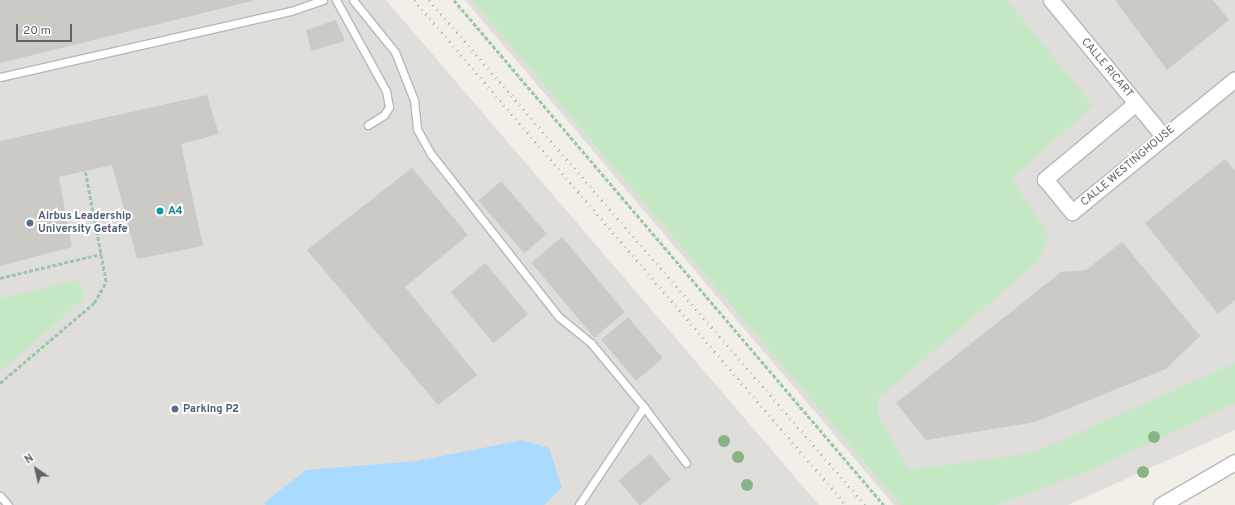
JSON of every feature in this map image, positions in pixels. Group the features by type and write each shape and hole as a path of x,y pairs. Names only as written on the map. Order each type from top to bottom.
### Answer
{"street":[{"name":"CALLE RICART","path":"1050,0 1163,136"},
{"name":"CALLE WESTINGHOUSE","path":"1136,103 1045,179 1072,212 1163,136 1235,79"},
{"path":"1161,505 1235,462"}],"lane":[{"path":"0,78 291,11 323,0"},
{"path":"336,0 386,91 389,107 384,115 368,125"},
{"path":"353,0 395,52 414,100 417,129 431,154 559,317 591,343 644,407 686,463"},
{"path":"579,505 644,407"},
{"path":"0,496 8,505"}],"path":[{"path":"454,0 884,505"},
{"path":"0,383 94,302 106,282 85,171"},
{"path":"0,278 101,254"}],"shaded area":[{"path":"0,0 386,0 819,505 0,505"},
{"path":"465,0 1235,0 1235,430 1068,505 894,505"}],"green space":[{"path":"472,0 1007,0 1093,106 1011,179 1048,234 1038,262 877,399 879,419 909,470 1033,453 1235,363 1235,403 1088,471 995,505 901,505"},
{"path":"80,280 84,298 0,372 0,299"}],"water":[{"path":"522,440 549,448 562,488 544,505 266,505 265,502 306,470 417,461"}],"building":[{"path":"0,0 252,0 252,1 0,63"},
{"path":"1115,0 1213,0 1229,20 1167,70"},
{"path":"336,20 345,41 311,51 306,30"},
{"name":"A4","path":"207,95 219,134 181,144 203,246 137,259 112,165 59,177 72,247 0,266 0,141"},
{"path":"1225,159 1235,171 1235,300 1218,314 1145,223"},
{"path":"412,168 468,235 405,287 477,375 438,405 307,250"},
{"path":"501,181 547,234 524,254 478,201"},
{"path":"562,237 625,312 594,338 531,263"},
{"path":"1122,242 1200,336 1166,369 1035,422 926,440 896,403 1061,272 1086,270"},
{"path":"485,263 528,314 494,343 451,292"},
{"path":"628,317 663,358 636,381 601,339"},
{"path":"650,454 671,479 641,505 619,480"}],"railway":[{"path":"414,0 846,505"},
{"path":"429,0 865,505"}],"place":[{"name":"A4","path":"160,211"},
{"name":"Airbus Leadership University Getafe","path":"30,223"},
{"name":"Parking P2","path":"175,409"}]}
